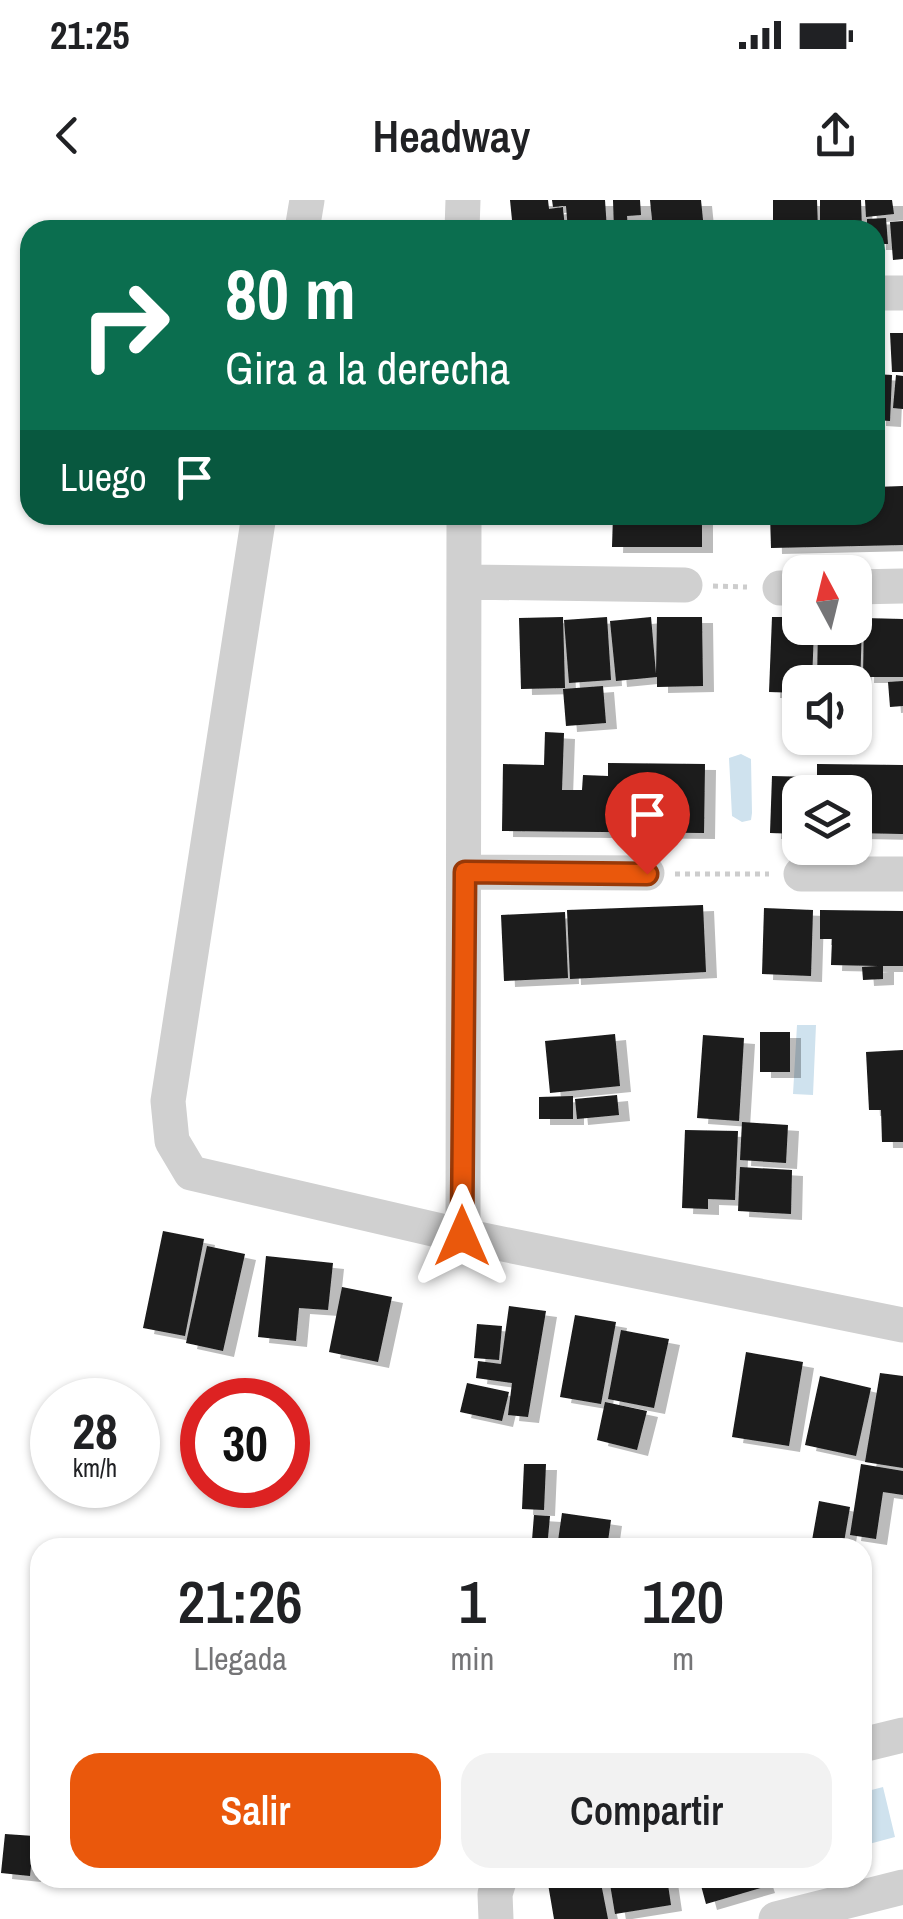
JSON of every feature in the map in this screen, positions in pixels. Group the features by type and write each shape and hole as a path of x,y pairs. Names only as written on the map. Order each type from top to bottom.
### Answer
{"street":[{"path":"256,525 168,1101 172,1141 191,1173 462,1236 903,1325"},
{"path":"462,1236 464,525"},
{"path":"464,582 686,585"},
{"path":"872,587 903,586"},
{"path":"465,872 647,874"},
{"path":"801,874 903,874"},
{"path":"872,1744 903,1736"},
{"path":"776,1919 839,1890 903,1887"},
{"path":"496,1919 497,1888"}],"path":[{"path":"686,585 782,588"},
{"path":"647,874 801,874"}],"water":[{"path":"741,754 751,759 752,813 751,820 742,822 732,816 729,758"},
{"path":"797,1025 816,1025 813,1095 793,1094"},
{"path":"883,1787 895,1837 872,1843 872,1825 872,1790"}],"building":[{"path":"510,200 548,200 549,209 563,207 564,220 512,220"},
{"path":"552,200 605,200 606,220 567,220 566,206 553,207"},
{"path":"613,200 640,200 641,215 614,220"},
{"path":"650,200 701,200 703,220 652,220"},
{"path":"773,200 817,200 818,220 773,220"},
{"path":"820,200 861,200 862,220 820,220"},
{"path":"865,200 892,200 894,214 866,217"},
{"path":"886,218 888,244 885,220 867,219"},
{"path":"903,221 903,259 893,260 890,222"},
{"path":"890,333 903,333 903,372 892,372"},
{"path":"885,375 892,375 890,421 885,421"},
{"path":"896,375 903,376 903,409 893,408"},
{"path":"903,486 903,545 771,548 770,525 885,525 885,487"},
{"path":"613,525 702,525 702,547 612,547"},
{"path":"563,617 565,688 521,689 519,618"},
{"path":"607,617 611,680 569,683 564,620"},
{"path":"651,617 656,674 657,617 702,617 703,686 657,687 657,677 616,681 610,621"},
{"path":"772,617 782,617 782,645 813,645 813,665 782,665 782,692 769,692"},
{"path":"872,618 903,619 903,677 872,677 872,665 863,665 864,645 872,645"},
{"path":"818,645 861,645 861,665 817,665"},
{"path":"903,681 903,706 890,707 888,682"},
{"path":"603,686 606,723 566,726 563,689"},
{"path":"545,732 564,733 562,790 582,790 583,775 608,776 608,763 705,764 704,833 502,831 503,764 544,765"},
{"path":"817,764 903,765 903,834 872,833 872,775 817,775"},
{"path":"772,776 782,776 782,833 770,833"},
{"path":"703,905 706,972 570,979 567,910"},
{"path":"764,908 813,910 811,976 762,974"},
{"path":"820,910 903,911 903,966 883,966 883,979 863,980 862,967 878,966 831,965 832,939 820,939"},
{"path":"565,912 568,978 504,981 501,915"},
{"path":"760,1032 790,1032 790,1072 760,1072"},
{"path":"615,1034 620,1086 550,1093 545,1041"},
{"path":"703,1035 744,1038 739,1121 697,1118"},
{"path":"903,1050 903,1142 882,1142 881,1110 869,1110 866,1052"},
{"path":"617,1095 619,1115 577,1119 575,1099"},
{"path":"573,1096 573,1119 539,1119 539,1097"},
{"path":"742,1122 788,1125 786,1163 740,1160"},
{"path":"685,1130 738,1131 735,1200 708,1199 708,1209 682,1208"},
{"path":"740,1167 792,1170 791,1214 738,1211"},
{"path":"163,1231 204,1239 185,1336 143,1328"},
{"path":"207,1246 245,1254 223,1351 186,1343"},
{"path":"266,1256 333,1263 328,1310 299,1308 296,1341 258,1337"},
{"path":"342,1287 392,1297 378,1362 329,1352"},
{"path":"509,1306 546,1311 528,1417 508,1415 512,1383 476,1378 478,1361 501,1364"},
{"path":"575,1315 616,1322 601,1404 560,1397"},
{"path":"477,1324 502,1326 499,1360 474,1358"},
{"path":"621,1330 669,1339 654,1408 608,1399"},
{"path":"746,1352 803,1362 789,1446 732,1437"},
{"path":"880,1373 903,1376 903,1468 865,1462"},
{"path":"820,1376 871,1388 856,1456 805,1445"},
{"path":"467,1383 509,1392 502,1421 460,1412"},
{"path":"605,1402 647,1411 637,1450 597,1440"},
{"path":"524,1464 546,1464 544,1510 522,1509"},
{"path":"861,1464 903,1471 903,1495 883,1492 876,1539 850,1535"},
{"path":"819,1501 850,1507 845,1538 812,1538"},
{"path":"562,1513 611,1520 608,1538 558,1538"},
{"path":"534,1515 550,1516 548,1538 532,1538"},
{"path":"5,1834 30,1836 30,1876 1,1873"},
{"path":"549,1888 602,1888 608,1919 554,1919"},
{"path":"611,1888 668,1888 671,1905 615,1914"},
{"path":"702,1888 761,1888 706,1904"}],"route":[{"path":"462,1236 465,872 647,874"}]}
